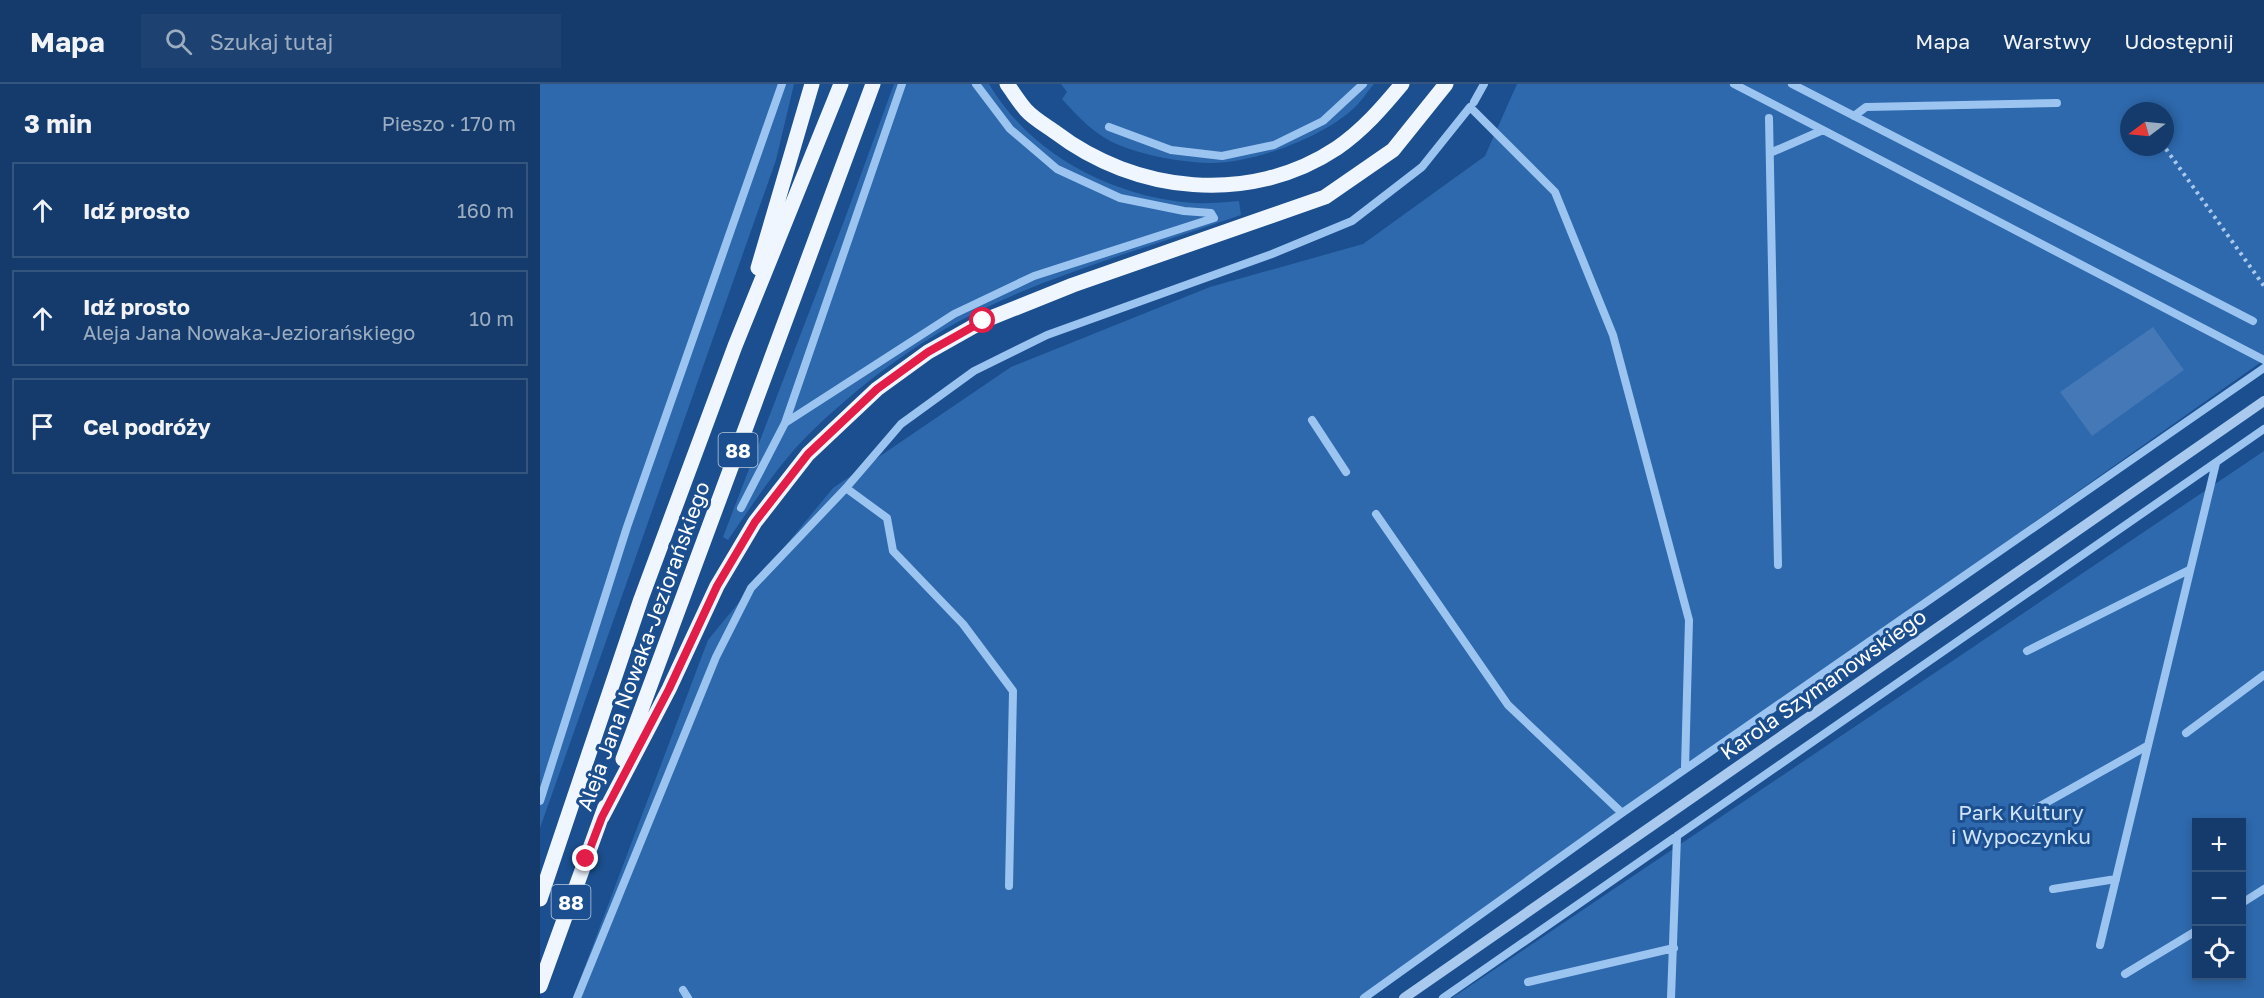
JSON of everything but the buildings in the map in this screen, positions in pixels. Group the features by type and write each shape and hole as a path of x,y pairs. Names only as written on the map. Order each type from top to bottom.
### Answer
{"main road":[{"path":"735,346 812,84"},
{"name":"Aleja Jana Nowaka-Jeziorańskiego","path":"540,899 641,599 735,346 841,84"},
{"name":"Aleja Jana Nowaka-Jeziorańskiego","path":"540,986 873,84"},
{"path":"1007,84 1026,111 1069,143 1116,168 1154,180 1190,186 1227,185 1277,176 1307,164 1335,149 1358,132 1378,113 1402,84"},
{"path":"602,817 669,689 717,586 755,522 808,454 877,389 928,352 983,321 1073,285 1325,197 1393,150 1446,84"}],"street":[{"name":"Karola Szymanowskiego","path":"1404,998 2264,401"}],"path":[{"path":"2172,156 2264,286"}],"green space":[{"path":"540,84 794,84 776,160 540,828"},
{"path":"894,84 989,84 1027,132 1077,168 1133,192 1163,199 1199,203 1239,201 1241,215 1043,283 957,322 911,350 847,399 808,435 776,472 728,540 723,537"},
{"path":"1061,84 1374,84 1353,109 1323,130 1305,139 1245,159 1209,163 1174,160 1151,155 1129,149 1103,137 1074,113 1062,99 1067,92"},
{"path":"1517,84 2264,84 2264,360 1360,998 573,998 708,640 833,488 1011,367 1210,287 1363,244 1485,156"},
{"name":"Park Kultury i Wypoczynku","path":"2264,451 2264,998 1452,998"}],"waterway":[{"path":"540,801 627,527 782,84"},
{"path":"741,508 785,423 902,84"},
{"path":"785,423 954,314 1034,276 1214,218 1211,213 1184,211 1120,198 1057,169 1010,129 976,84"},
{"path":"1109,127 1171,150 1222,156 1274,145 1323,121 1363,84"},
{"path":"1474,102 1484,84"},
{"path":"1734,84 1823,130 1770,153"},
{"path":"1792,84 2253,321"},
{"path":"1854,116 1866,107 2057,103"},
{"path":"577,998 716,657 751,588 846,488 901,424 974,371 1047,335 1272,254 1352,221 1422,167 1470,107 1555,192 1613,335 1689,620 1685,768"},
{"path":"1769,118 1778,565"},
{"path":"1823,130 2264,360"},
{"path":"1364,998 1622,813 2264,368"},
{"path":"1312,420 1346,472"},
{"path":"1443,998 2264,429"},
{"path":"2100,945 2216,463"},
{"path":"846,488 887,518 893,551 963,624 1013,691 1009,886"},
{"path":"1376,514 1508,705 1622,813"},
{"path":"2027,651 2189,570"},
{"path":"2186,733 2264,675"},
{"path":"2019,818 2147,746"},
{"path":"1671,998 1677,836"},
{"path":"2053,889 2116,879"},
{"path":"2246,900 2264,889"},
{"path":"2125,974 2192,933"},
{"path":"1528,982 1674,948"},
{"path":"683,990 688,998"}],"route":[{"path":"586,859 602,817 669,689 717,586 755,522 808,454 877,389 928,352 983,321"}]}
